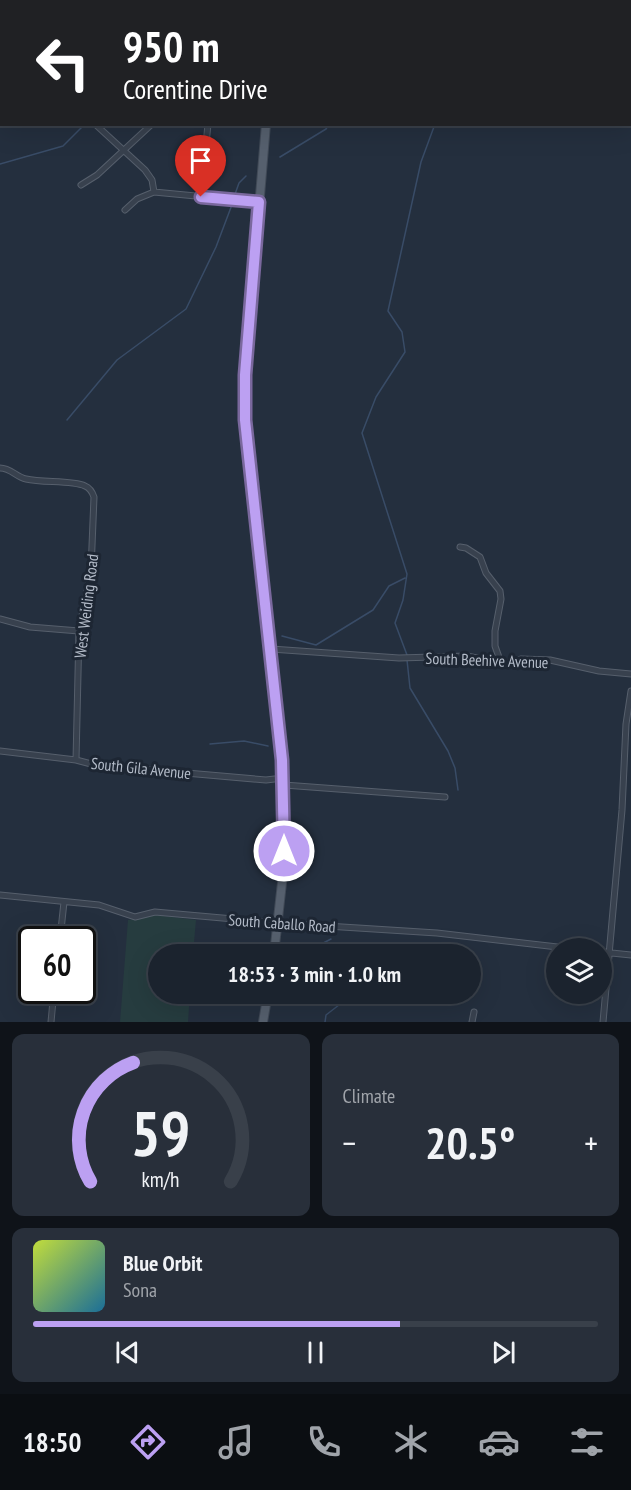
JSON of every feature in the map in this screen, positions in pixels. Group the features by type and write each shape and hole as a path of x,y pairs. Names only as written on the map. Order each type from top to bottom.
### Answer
{"main road":[{"path":"266,126 245,375 245,420 271,649 283,781 284,858 276,944"},
{"path":"263,1022 266,1004"}],"street":[{"path":"97,126 145,170 152,180 154,192"},
{"path":"81,185 97,175 150,126"},
{"path":"201,197 208,126"},
{"path":"125,210 137,199 154,192 259,202"},
{"name":"West Weiding Road","path":"0,468 9,469 24,479 48,483 81,484 91,490 95,505 91,563 80,631 76,760"},
{"path":"460,547 480,557 486,573 500,591 495,646 501,663"},
{"path":"0,619 30,627 80,631"},
{"name":"South Beehive Avenue","path":"271,649 399,658 467,656 501,663 521,659 550,660 599,671 631,674"},
{"path":"607,938 622,810 626,724 631,691"},
{"name":"South Gila Avenue","path":"0,751 76,760 95,765 445,797"},
{"path":"622,810 631,811"},
{"name":"South Caballo Road","path":"0,895 99,905 135,917 155,912 437,933 546,946"},
{"path":"61,926 64,902"},
{"path":"612,953 631,955"},
{"path":"51,1022 53,1004"},
{"path":"603,1022 604,1004"},
{"path":"472,1022 474,1012"}],"green space":[{"path":"155,915 196,920 194,944 148,944 148,1004 189,1004 188,1022 120,1022 128,920"}],"waterway":[{"path":"0,164 63,146 83,126"},
{"path":"280,157 328,126"},
{"path":"407,655 395,623 403,600 407,574 362,433 376,397 405,352 402,332 388,311 421,162 434,126"},
{"path":"234,197 239,183 246,176"},
{"path":"67,420 117,360 186,309 216,247 233,202"},
{"path":"282,636 316,645 373,610 389,586 405,578"},
{"path":"407,660 410,688 448,751 455,768 458,790"},
{"path":"210,744 244,741 268,746"},
{"path":"321,944 331,939"},
{"path":"325,1022 326,1015 340,1004"}],"route":[{"path":"201,197 259,202 245,375 245,420 282,760 284,851"}]}
